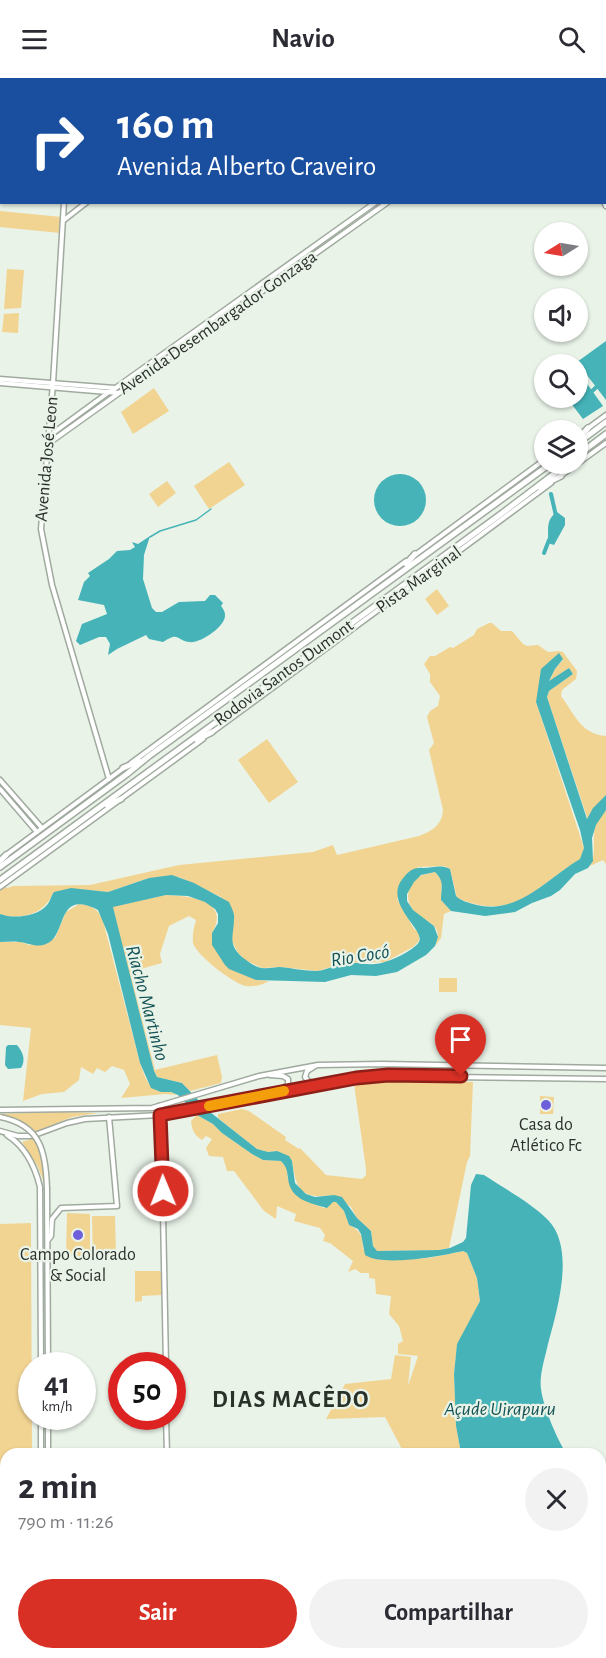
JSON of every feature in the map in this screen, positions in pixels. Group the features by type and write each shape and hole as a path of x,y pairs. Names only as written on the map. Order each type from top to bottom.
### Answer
{"highway":[{"path":"588,433 606,422"},
{"path":"588,448 606,434"},
{"name":"Rodovia Santos Dumont","path":"0,867 536,474"},
{"name":"Rodovia Santos Dumont","path":"0,880 553,474"},
{"path":"525,494 561,476"},
{"path":"442,563 461,543"},
{"path":"395,576 415,554"},
{"path":"180,749 212,732"},
{"path":"123,768 149,756"},
{"path":"98,809 121,799"},
{"path":"0,860 6,855"}],"main road":[{"name":"Avenida José Leon","path":"64,204 53,385 41,529 52,585 109,779"},
{"path":"63,220 84,204"},
{"name":"Avenida Desembargador Gonzaga","path":"49,436 373,204"},
{"name":"Avenida Desembargador Gonzaga","path":"48,444 385,204"},
{"path":"0,381 115,388"},
{"path":"53,385 119,393"},
{"path":"588,428 606,415"},
{"name":"Pista Marginal","path":"0,887 606,443"},
{"name":"Pista Marginal","path":"6,855 534,467"},
{"path":"0,780 42,828"},
{"path":"0,789 37,832"},
{"path":"0,1110 70,1108 127,1110 159,1106 263,1075 318,1065 606,1068"},
{"path":"318,1065 307,1071 305,1077 309,1082 320,1084"},
{"path":"263,1075 284,1076 289,1080 286,1087 269,1094"},
{"path":"1,1131 18,1136 32,1136 67,1123 109,1117 160,1115 320,1084 388,1075 606,1079"},
{"path":"159,1106 165,1352"},
{"path":"0,1117 29,1129 37,1139 45,1161 48,1352"},
{"path":"48,1240 51,1236 51,1220 63,1207 117,1206 109,1117"},
{"path":"1,1131 17,1142 27,1153 37,1172 40,1187 41,1352"},
{"path":"41,1430 41,1448"},
{"path":"48,1430 48,1448"},
{"path":"166,1430 167,1448"}],"shaded area":[{"path":"0,211 62,217 60,233 0,227"},
{"path":"7,269 24,270 21,308 4,309"},
{"path":"19,313 18,333 2,332 4,314"},
{"path":"154,388 169,411 133,434 121,412"},
{"path":"229,462 245,485 209,509 194,486"},
{"path":"167,481 176,493 158,507 149,494"},
{"path":"437,589 449,606 437,615 425,599"},
{"path":"489,623 501,631 512,631 527,646 538,645 548,652 563,652 577,671 576,679 562,690 561,696 584,727 590,732 606,736 606,795 590,813 588,820 547,697 549,691 573,674 569,668 549,682 555,669 563,660 558,654 536,702 584,848 581,859 524,898 510,904 478,905 457,898 450,869 444,866 418,867 397,899 414,929 419,932 419,941 413,947 385,962 344,963 318,971 281,967 262,968 245,960 238,953 232,941 231,932 234,919 221,897 179,877 149,878 108,892 77,889 52,895 43,907 30,914 15,917 0,914 0,887 3,885 7,888 90,885 179,865 313,852 333,845 337,855 428,832 441,820 443,810 429,750 434,743 427,717 430,711 438,706 440,696 430,682 430,674 424,664 430,656 435,656 450,647 453,648 474,635 477,629"},
{"path":"267,739 298,782 269,803 238,760"},
{"path":"606,810 606,864 603,860 590,866 593,859 596,825"},
{"path":"435,872 442,880 441,900 451,911 444,914 441,938 435,946 437,930 412,909 408,893 415,879"},
{"path":"166,895 196,899 212,907 216,913 216,922 212,933 256,980 269,981 264,984 246,986 216,969 201,955 193,943 196,920 189,916 169,926 160,954 162,963 130,972 155,1070 217,1055 222,1077 221,1083 190,1091 182,1083 157,1077 154,1071 112,906"},
{"path":"79,904 94,908 103,921 140,1063 147,1081 154,1088 178,1095 121,1098 130,1084 124,1070 112,1066 105,1072 97,1068 93,1074 81,1067 79,1080 64,1092 42,1094 23,1101 31,1028 0,1025 0,942 21,942 29,945 55,938 66,912"},
{"path":"439,978 457,978 457,992 439,992"},
{"path":"371,1081 473,1082 470,1156 449,1248 377,1251 373,1246 371,1231 357,1218 351,1207 334,1195 314,1196 302,1191 296,1180 292,1161 277,1151 268,1152 257,1149 218,1118 218,1114 242,1109 249,1111 286,1137 285,1140 300,1148 326,1175 362,1179 366,1175 366,1169 354,1084"},
{"path":"540,1096 554,1097 553,1114 540,1114"},
{"path":"98,1113 72,1117 36,1132 18,1119 0,1116 0,1114"},
{"path":"197,1115 213,1124 252,1154 263,1160 281,1161 287,1168 288,1180 316,1205 324,1208 336,1202 344,1211 349,1225 360,1234 363,1249 380,1260 429,1258 463,1251 467,1253 477,1278 480,1301 457,1345 454,1374 456,1426 460,1448 401,1448 385,1417 326,1419 345,1384 391,1379 395,1355 411,1357 408,1386 418,1356 398,1354 398,1344 403,1341 399,1326 389,1314 391,1296 376,1294 375,1279 369,1278 369,1273 361,1273 355,1269 348,1272 353,1261 330,1243 323,1241 325,1235 320,1228 294,1221 296,1214 277,1206 276,1219 264,1211 234,1171 227,1171 223,1157 209,1156 206,1148 212,1139 206,1136 202,1140 195,1134 191,1121"},
{"path":"34,1138 42,1159 44,1183 38,1167 22,1142"},
{"name":"Campo Colorado & Social","path":"67,1213 90,1214 90,1257 66,1256"},
{"name":"Campo Colorado & Social","path":"92,1216 115,1216 116,1257 93,1258"},
{"path":"31,1223 32,1352 18,1352 18,1430 32,1430 32,1448 0,1448 0,1224"},
{"path":"135,1271 160,1271 162,1273 162,1295 142,1296 142,1301 135,1302"}],"water":[{"path":"606,341 606,400 588,376 588,354"},
{"path":"588,385 603,406 583,419 575,408 588,408"},
{"path":"395,474 405,474 419,481 426,500 419,519 405,526 395,526 385,522 378,515 374,505 374,495 378,485 385,478"},
{"path":"557,512 565,518 565,525 554,545 548,543 548,526 551,518"},
{"path":"150,536 144,555 143,579 152,608 156,612 162,612 179,602 205,601 210,595 215,595 223,603 221,606 225,615 221,624 205,637 194,642 175,637 163,642 149,639 146,635 108,655 110,644 106,637 99,637 80,645 76,641 82,624 107,614 104,605 78,600 84,582 90,576 88,573 117,551 130,550 135,547 132,542 138,544"},
{"name":"Açude Uirapuru","path":"559,653 563,659 549,681 569,668 573,674 549,691 547,697 587,819 593,808 606,795 606,810 596,825 592,838 593,861 588,868 575,874 551,896 515,912 485,916 451,911 441,900 442,885 435,872 421,875 407,894 407,901 413,910 434,926 438,937 435,946 426,955 397,972 376,976 351,975 325,982 256,980 229,969 212,945 212,933 218,923 218,914 205,902 188,896 166,895 113,907 157,1077 182,1083 210,1112 257,1149 268,1152 277,1151 289,1156 292,1161 295,1183 306,1194 315,1197 334,1195 342,1197 357,1218 371,1231 373,1246 377,1251 439,1250 463,1242 466,1238 471,1185 476,1174 484,1175 541,1213 556,1232 563,1263 562,1280 541,1384 547,1413 564,1448 460,1448 456,1426 454,1374 457,1344 480,1301 477,1278 467,1253 463,1251 427,1258 398,1260 385,1260 365,1255 361,1234 358,1229 349,1225 344,1211 336,1202 327,1208 297,1196 281,1161 263,1160 252,1154 213,1124 197,1115 178,1095 151,1088 140,1063 108,934 98,910 84,905 75,905 68,909 53,939 39,946 0,942 0,914 18,917 37,912 47,905 54,892 71,888 108,892 149,878 172,875 194,883 229,902 234,915 232,939 234,948 244,959 259,967 317,971 348,963 380,963 399,956 419,942 416,930 400,906 398,896 398,887 412,870 440,866 450,869 456,896 463,901 492,907 506,905 532,893 580,859 584,848 580,830 536,702 541,669"},
{"path":"8,1045 17,1045 21,1050 24,1059 21,1068 8,1069 5,1065"}],"waterway":[{"path":"589,394 606,378"},
{"path":"551,494 556,516"},
{"path":"150,537 160,531 196,520 211,509"},
{"path":"544,553 549,540"}],"slow traffic":[{"path":"209,1106 284,1091"}],"place":[{"name":"Casa do Atlético Fc","path":"546,1105"},
{"name":"Campo Colorado & Social","path":"78,1235"}],"district":[{"name":"DIAS MACÊDO","path":"291,1400"}],"route":[{"path":"163,1191 160,1115 356,1078 388,1075 461,1076"}],"water label":[{"name":"Rio Cocó","path":"360,956"},
{"name":"Riacho Martinho","path":"147,1003"}]}
